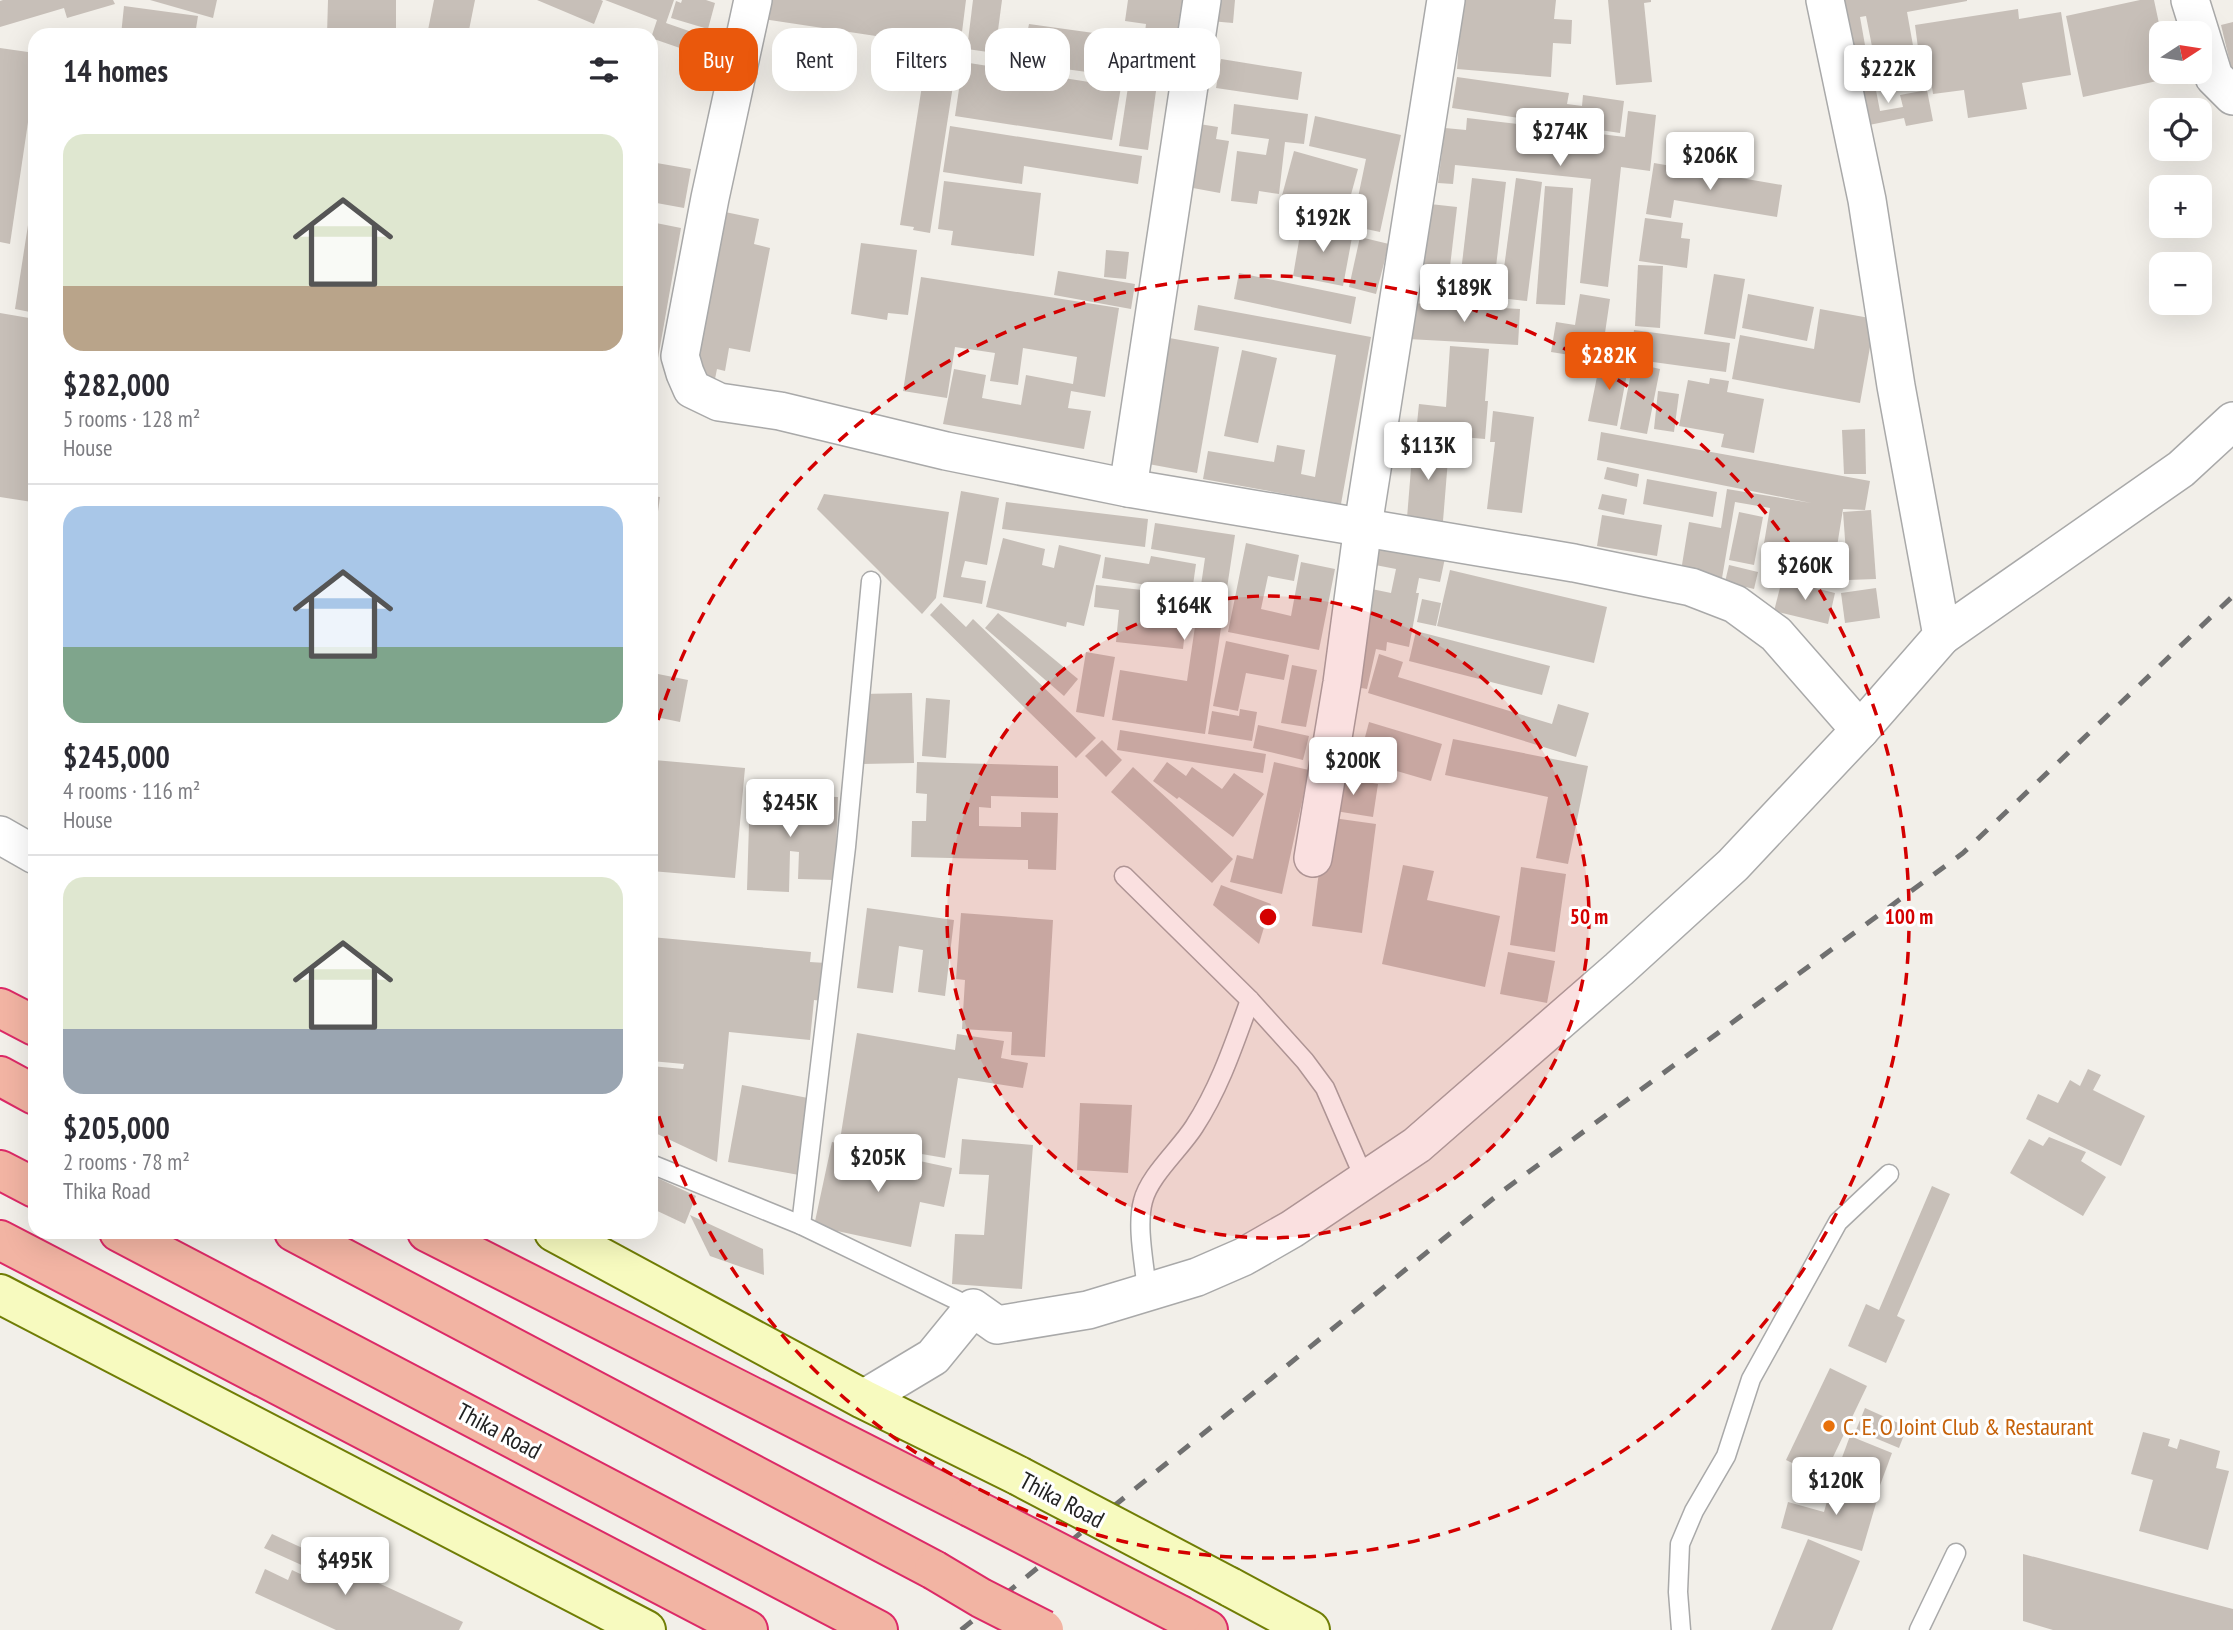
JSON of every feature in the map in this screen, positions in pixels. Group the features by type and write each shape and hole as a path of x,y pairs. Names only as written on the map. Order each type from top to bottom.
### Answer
{"highway":[{"path":"0,1008 28,1022"},
{"path":"0,1076 28,1091"},
{"path":"0,1170 28,1184"},
{"name":"Thika Road","path":"132,1239 878,1630"},
{"path":"306,1239 1044,1630"},
{"path":"441,1239 1195,1623"},
{"path":"0,1240 748,1630"}],"main road":[{"path":"0,1001 28,1004"},
{"name":"Thika Road","path":"567,1239 863,1399 1018,1476 1310,1630"},
{"path":"0,1294 646,1630"}],"street":[{"path":"753,0 710,198 680,356 692,389 719,402 780,411 946,451 1128,488 1363,526 1691,587 1735,604 1776,634 1860,730"},
{"path":"1128,488 1202,0"},
{"path":"1313,858 1446,0"},
{"path":"1825,0 1867,200 1896,386 1942,636"},
{"path":"2190,0 2214,77 2233,96"},
{"path":"863,1399 933,1357 973,1308 997,1325 1088,1310 1197,1277 1243,1257 1292,1229 1416,1145 1724,874 1860,730 1942,636 2181,469 2233,421"},
{"path":"0,835 28,851"}],"lane":[{"path":"801,1225 846,846 871,581"},
{"path":"1124,876 1250,1000 1305,1061 1325,1088 1364,1180"},
{"path":"1147,1292 1141,1229 1143,1199 1161,1169 1194,1127 1224,1074 1250,1000"},
{"path":"658,1167 801,1225 973,1308"},
{"path":"1681,1630 1678,1592 1681,1544 1694,1511 1726,1456 1751,1379 1838,1222 1889,1174"},
{"path":"1919,1630 1956,1553"}],"building":[{"path":"3,0 113,0 115,4 67,18 64,8 0,27 0,1"},
{"path":"150,0 217,0 213,18"},
{"path":"328,0 396,0 396,28 327,28"},
{"path":"434,0 475,0 469,28 428,28"},
{"path":"537,0 601,0 603,1 594,24"},
{"path":"605,0 674,0 666,23 680,28 679,48 658,40 658,28 654,28 657,20"},
{"path":"682,0 706,0 715,3 708,28 671,18 676,1 681,3"},
{"path":"766,0 966,0 962,28 871,28 871,35 857,33 857,28 823,28 763,19"},
{"path":"973,0 1002,0 998,28 985,28 985,52 971,50 970,28"},
{"path":"1128,0 1188,0 1184,28 1146,28 1146,24 1125,21"},
{"path":"1211,0 1235,0 1233,23 1210,21"},
{"path":"1462,0 1556,0 1554,19 1572,20 1571,44 1553,43 1551,77 1457,69"},
{"path":"1608,0 1651,0 1644,3 1652,82 1616,85"},
{"path":"1829,0 1967,1 1907,12 1914,51 1896,55 1903,88 1881,92 1866,16 1860,17 1870,73 1844,78"},
{"path":"2140,0 2154,0 2158,21 2149,21 2149,83 2083,97 2066,16"},
{"path":"124,6 198,16 196,28 122,28"},
{"path":"2018,9 2019,19 2061,12 2071,75 2022,83 2027,109 1968,118 1964,90 1933,94 1928,61 1920,63 1915,25"},
{"path":"2233,22 2233,71 2232,71 2221,25"},
{"path":"1029,24 1058,28 1028,28"},
{"path":"1070,30 1084,32 1084,72 1070,70"},
{"path":"0,48 28,52 28,122 10,244 0,242"},
{"path":"1221,59 1302,72 1298,100 1220,89"},
{"path":"971,63 985,65 985,91 1070,91 1070,79 1084,81 1084,91 1120,91 1112,140 955,116 959,91 971,91"},
{"path":"1873,75 1880,111 1903,107 1900,95 1927,90 1933,121 1906,126 1904,118 1859,127 1849,80"},
{"path":"1457,77 1569,93 1567,104 1582,106 1583,95 1624,101 1620,133 1452,108"},
{"path":"921,91 952,91 930,233 900,225"},
{"path":"1127,91 1156,91 1148,150 1119,146"},
{"path":"1234,104 1308,114 1304,144 1285,142 1279,194 1259,191 1257,204 1231,201 1237,151 1266,155 1269,139 1231,134"},
{"path":"1628,111 1656,115 1650,171 1621,167 1608,287 1580,283 1591,179 1455,165 1453,184 1438,183 1445,128 1466,130 1467,118 1625,137"},
{"path":"1315,116 1401,135 1380,232 1352,226 1366,159 1309,146"},
{"path":"1193,123 1218,127 1216,139 1229,141 1220,193 1182,186"},
{"path":"950,126 1142,156 1138,184 1024,166 1022,184 943,172"},
{"path":"1294,151 1358,169 1344,220 1280,203"},
{"path":"658,163 691,169 684,208 658,203"},
{"path":"1654,163 1782,185 1777,217 1674,200 1671,218 1646,214"},
{"path":"1472,178 1506,182 1493,292 1459,289"},
{"path":"1516,178 1542,182 1527,301 1500,298"},
{"path":"944,181 1041,193 1034,256 951,245 953,231 938,229"},
{"path":"1545,186 1573,188 1565,305 1536,304"},
{"path":"1430,204 1457,207 1447,292 1421,289"},
{"path":"725,212 759,219 754,244 770,248 750,352 729,348 725,371 717,369 715,379 694,375"},
{"path":"1645,218 1683,223 1681,238 1690,239 1687,268 1639,261"},
{"path":"658,223 681,228 658,358"},
{"path":"1302,223 1353,232 1343,286 1293,276"},
{"path":"28,225 28,312 15,309"},
{"path":"1360,237 1389,244 1376,294 1349,287"},
{"path":"861,243 917,250 908,315 888,313 887,320 851,314"},
{"path":"1106,250 1129,252 1126,279 1104,277"},
{"path":"1638,265 1663,266 1660,328 1635,326"},
{"path":"1058,271 1135,284 1131,309 1054,295"},
{"path":"1239,273 1356,297 1351,324 1234,299"},
{"path":"1714,274 1745,279 1735,339 1704,334"},
{"path":"921,277 1119,308 1105,397 1071,391 1068,408 1091,411 1084,449 943,424 954,369 986,375 982,398 1021,405 1026,375 1073,384 1077,357 1023,348 1018,385 990,381 995,353 955,347 947,398 903,391"},
{"path":"1580,294 1610,299 1601,360 1551,352 1556,322 1575,325"},
{"path":"1748,294 1814,307 1807,341 1742,328"},
{"path":"1410,303 1520,309 1518,345 1408,339"},
{"path":"1198,305 1371,337 1341,504 1203,479 1208,451 1274,462 1277,445 1305,450 1301,474 1315,477 1336,355 1194,330"},
{"path":"1820,309 1875,319 1860,403 1732,379 1740,335 1814,349"},
{"path":"0,313 28,318 28,501 0,497"},
{"path":"1634,330 1730,343 1726,372 1631,359"},
{"path":"1164,337 1219,347 1197,473 1143,463"},
{"path":"1450,346 1489,349 1485,439 1416,433 1419,404 1446,407"},
{"path":"1242,350 1277,358 1258,443 1224,436"},
{"path":"1605,358 1629,363 1617,426 1588,421 1600,362 1603,363"},
{"path":"1633,363 1660,369 1647,434 1620,429"},
{"path":"1710,378 1729,381 1727,392 1764,399 1754,453 1721,447 1724,434 1679,426 1688,380 1709,384"},
{"path":"1658,391 1679,394 1674,432 1654,429"},
{"path":"1493,411 1534,417 1522,513 1487,509 1495,442 1490,442"},
{"path":"1865,429 1866,474 1844,474 1842,430"},
{"path":"1601,432 1870,481 1865,510 1843,509 1831,584 1769,574 1771,562 1761,561 1770,508 1735,502 1721,584 1680,577 1689,522 1721,528 1727,489 1811,503 1597,460"},
{"path":"1413,444 1449,447 1443,521 1407,518"},
{"path":"1607,467 1639,474 1637,487 1604,479"},
{"path":"1647,479 1717,492 1713,517 1643,504"},
{"path":"961,491 999,498 987,565 965,561 961,577 986,581 982,604 943,597"},
{"path":"824,494 949,512 936,598 922,614 817,509"},
{"path":"1602,494 1627,499 1624,515 1598,509"},
{"path":"1006,502 1148,519 1145,547 1002,529"},
{"path":"1871,510 1876,579 1848,580 1843,512"},
{"path":"1739,512 1763,517 1754,565 1729,560"},
{"path":"1602,515 1662,525 1657,556 1597,546"},
{"path":"1155,523 1235,535 1205,734 1112,720 1120,670 1187,681 1205,558 1151,549"},
{"path":"1003,538 1045,549 1042,565 1054,568 1059,545 1101,555 1084,626 1067,622 1066,627 986,607"},
{"path":"1246,543 1299,555 1294,581 1268,576 1261,609 1291,616 1301,562 1335,569 1319,650 1228,632"},
{"path":"1373,545 1445,558 1440,582 1419,578 1416,593 1419,593 1409,647 1387,642 1386,651 1376,649 1367,689 1344,685 1362,587 1391,593 1396,569 1370,564"},
{"path":"1151,556 1196,564 1192,592 1102,578 1105,557 1149,564"},
{"path":"1729,565 1758,572 1754,589 1725,582"},
{"path":"1450,570 1607,607 1594,663 1437,626"},
{"path":"1782,580 1835,593 1828,624 1774,611"},
{"path":"1096,585 1189,595 1183,649 1116,642 1119,610 1094,607"},
{"path":"1876,588 1880,618 1845,623 1841,593"},
{"path":"1422,599 1441,603 1436,626 1417,622"},
{"path":"941,603 966,627 973,619 1096,738 1076,758 930,615"},
{"path":"998,613 1078,679 1064,696 985,628"},
{"path":"1416,631 1550,666 1542,695 1409,661"},
{"path":"1226,641 1289,655 1284,680 1246,673 1238,711 1213,706"},
{"path":"1086,652 1115,657 1104,717 1076,712"},
{"path":"1379,654 1403,662 1398,677 1552,724 1558,704 1589,713 1576,757 1368,693"},
{"path":"1292,665 1317,670 1306,727 1281,723"},
{"path":"658,674 688,680 680,722 658,717"},
{"path":"912,693 914,763 862,764 861,694"},
{"path":"926,698 950,700 946,758 922,756"},
{"path":"1240,709 1257,712 1252,741 1208,734 1212,711 1239,716"},
{"path":"1369,722 1442,744 1431,781 1359,760"},
{"path":"1258,725 1309,736 1303,760 1253,748"},
{"path":"1120,730 1266,754 1263,773 1117,750"},
{"path":"1453,739 1588,766 1568,864 1536,858 1548,797 1445,775"},
{"path":"1102,740 1122,760 1106,777 1085,756"},
{"path":"658,760 745,768 735,878 658,872"},
{"path":"917,762 1058,766 1058,798 991,796 991,808 979,807 979,826 1021,827 1021,812 1058,813 1056,870 1028,869 1028,860 911,857 912,821 926,821 927,794 916,793"},
{"path":"1167,762 1186,776 1192,767 1222,789 1234,773 1264,794 1233,837 1153,781"},
{"path":"1274,762 1309,770 1282,894 1230,882 1237,855 1253,859"},
{"path":"1133,767 1233,859 1212,883 1111,792"},
{"path":"1334,776 1378,784 1373,817 1329,810"},
{"path":"750,790 798,793 797,806 803,806 804,796 838,797 835,880 798,879 799,852 790,851 789,892 747,890"},
{"path":"1326,817 1376,824 1362,933 1312,926"},
{"path":"1403,865 1434,871 1427,900 1500,916 1485,987 1382,964"},
{"path":"1521,867 1566,874 1555,952 1510,945"},
{"path":"1221,885 1271,904 1259,944 1213,905"},
{"path":"867,908 954,920 945,996 918,992 923,950 899,946 893,993 857,988"},
{"path":"961,913 1053,920 1045,1057 1011,1055 1012,1032 962,1029 965,980 956,979"},
{"path":"658,938 811,952 810,962 826,963 823,1001 814,1000 810,1040 729,1032 717,1162 658,1134 658,1067 683,1069 684,1064 658,1062"},
{"path":"1508,952 1555,961 1547,1003 1500,994"},
{"path":"857,1033 955,1050 957,1034 1004,1041 1001,1058 1028,1063 1023,1088 958,1078 945,1158 840,1140"},
{"path":"2088,1069 2101,1075 2093,1090 2145,1116 2121,1166 2026,1119 2038,1094 2058,1103 2070,1080 2080,1086"},
{"path":"742,1085 813,1099 799,1175 728,1162"},
{"path":"1080,1103 1132,1105 1128,1173 1077,1170"},
{"path":"2049,1137 2086,1152 2081,1161 2106,1177 2083,1216 2010,1173 2029,1139 2043,1146"},
{"path":"962,1139 1033,1145 1022,1289 952,1284 955,1234 984,1235 989,1175 959,1174"},
{"path":"832,1142 952,1168 944,1207 920,1202 911,1247 814,1226"},
{"path":"658,1178 696,1196 685,1224 658,1211"},
{"path":"1932,1186 1950,1194 1897,1316 1905,1320 1886,1363 1848,1346 1866,1304 1879,1310"},
{"path":"690,1215 763,1249 764,1275 710,1256"},
{"path":"1830,1368 1867,1386 1823,1478 1786,1460"},
{"path":"1865,1408 1907,1427 1899,1448 1856,1430"},
{"path":"2143,1432 2170,1439 2168,1446 2177,1449 2180,1439 2220,1451 2216,1468 2229,1471 2208,1550 2139,1531 2153,1480 2131,1474"},
{"path":"1850,1436 1892,1453 1879,1488 1837,1471"},
{"path":"1833,1480 1879,1493 1862,1551 1781,1528 1788,1502 1824,1512"},
{"path":"272,1534 463,1622 459,1630 336,1630 255,1593 265,1569 288,1580 292,1570 313,1580 317,1572 264,1548"},
{"path":"1808,1539 1860,1561 1832,1630 1771,1630"},
{"path":"2023,1554 2233,1609 2233,1630 2053,1630 2023,1621"}],"railway":[{"path":"961,1630 1500,1193 1963,853 2233,596"}],"place":[{"name":"C. E. O Joint Club & Restaurant","path":"1829,1426"}]}
